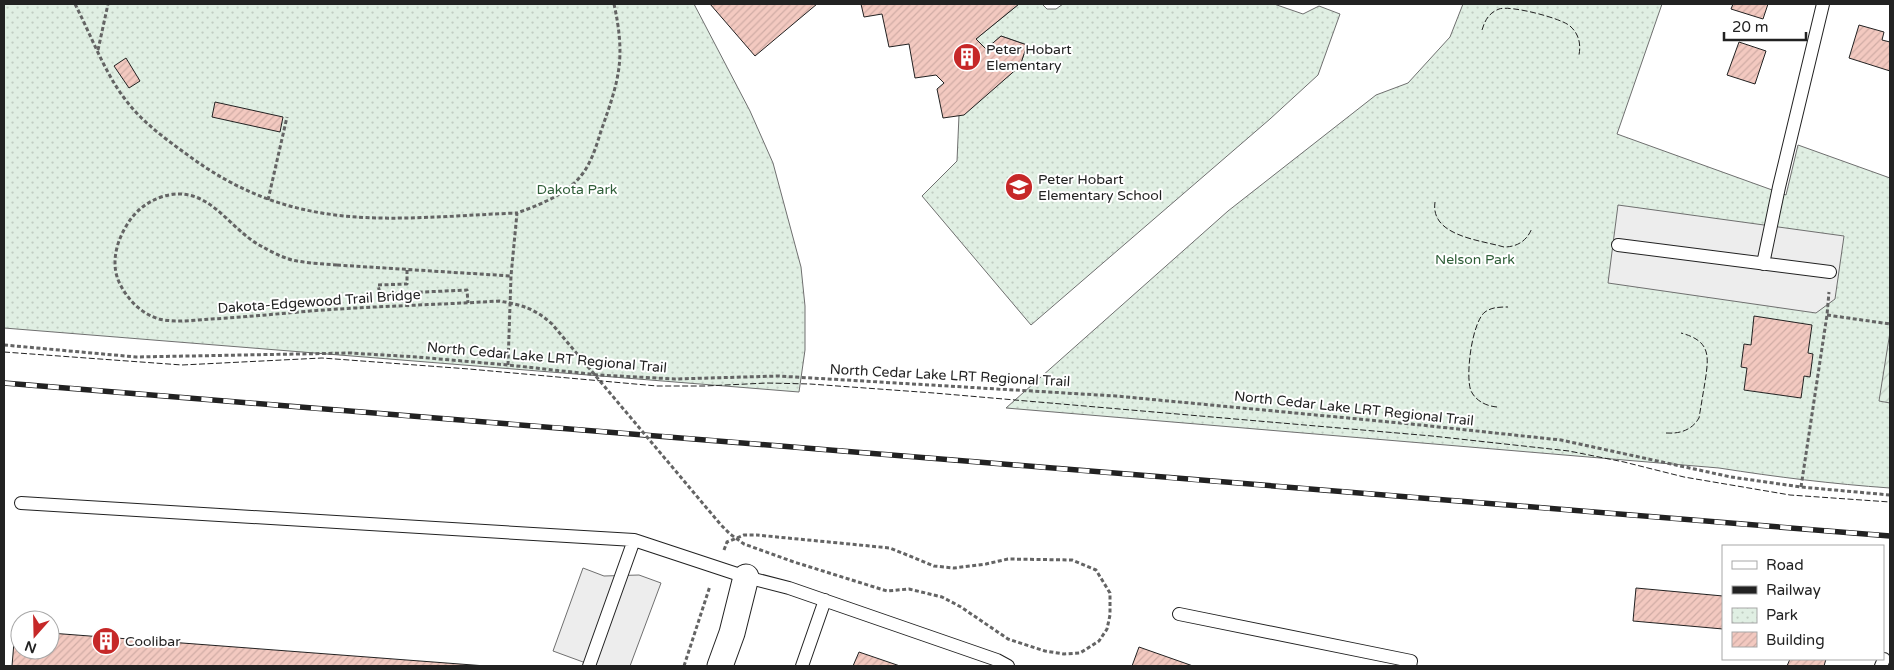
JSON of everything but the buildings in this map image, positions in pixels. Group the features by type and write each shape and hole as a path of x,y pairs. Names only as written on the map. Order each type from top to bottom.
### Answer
{"street":[{"path":"720,666 732,633 746,577"}],"lane":[{"path":"1763,264 1823,4"},
{"path":"1618,245 1830,272"},
{"path":"21,503 634,540 716,568 825,600 998,660 1008,666"},
{"path":"589,666 634,540"},
{"path":"802,666 825,600"},
{"path":"1179,614 1412,661 1410,666"}],"path":[{"path":"75,4 110,77 133,109 162,136 200,165 230,184 268,200 334,216 379,219 518,213 540,205 563,191 580,177 591,160 620,70 621,49 614,4"},
{"path":"98,50 108,4"},
{"path":"268,200 288,117"},
{"name":"Dakota-Edgewood Trail Bridge","path":"511,276 337,265 291,260 258,244 231,224 216,208 191,194 164,196 148,202 137,211 118,240 115,257 116,276 125,295 140,310 159,319 185,322 310,311 499,301 529,307 546,319 721,526 730,534 744,544 887,591 909,589 942,597 961,607 1008,639 1045,651 1064,654 1080,653 1099,641 1107,629 1110,615 1110,592 1096,570 1072,560 1008,559 954,568 934,566 890,548 744,535 727,542 716,568"},
{"path":"508,365 511,276 518,213"},
{"path":"407,270 407,284 378,285 380,294 467,290 468,303"},
{"path":"1801,487 1827,315 1830,272"},
{"path":"1827,315 1890,324"},
{"name":"North Cedar Lake LRT Regional Trail","path":"4,345 136,358 350,353 508,365 599,375 702,379 778,376 1116,396 1561,440 1689,469 1801,487 1890,495"},
{"path":"684,666 716,568"}],"green space":[{"name":"Dakota Park","path":"4,4 694,4 750,111 773,163 801,267 805,306 805,350 799,392 4,328"},
{"path":"1019,4 1042,4 1047,9 1056,9 1063,4 1274,4 1303,14 1319,6 1340,14 1318,75 1270,119 1031,325 922,196 957,161 959,115 964,114 1020,66 1027,45 1001,36 986,49 976,39"},
{"name":"Nelson Park","path":"1463,4 1662,4 1617,134 1786,195 1798,145 1890,178 1890,488 1805,480 1719,468 1006,408 1228,211 1376,95 1408,83 1450,37"},
{"path":"1890,332 1890,403 1879,401"}],"shaded area":[{"path":"1618,205 1844,236 1835,299 1816,313 1608,283"},
{"path":"583,568 604,576 639,575 661,583 630,666 594,666 553,651"}],"railway":[{"path":"4,383 1890,536"}],"fence":[{"path":"1482,30 1488,17 1499,9 1505,8 1535,13 1557,19 1570,26 1579,39 1579,55"},
{"path":"1435,202 1436,213 1440,222 1448,229 1470,239 1509,247 1524,240 1532,228"},
{"path":"1497,407 1482,402 1473,395 1469,384 1469,362 1473,337 1480,318 1490,309 1508,307"},
{"path":"1666,433 1676,433 1693,426 1699,418 1705,382 1706,351 1698,340 1681,333"},
{"path":"4,352 182,365 322,358 657,386 767,383 810,384 934,393 1432,436 1569,451 1684,477 1790,495 1890,502"}],"place":[{"name":"Peter Hobart Elementary","path":"967,57"},
{"name":"Peter Hobart Elementary School","path":"1019,187"},
{"name":"Coolibar","path":"106,641"}]}
